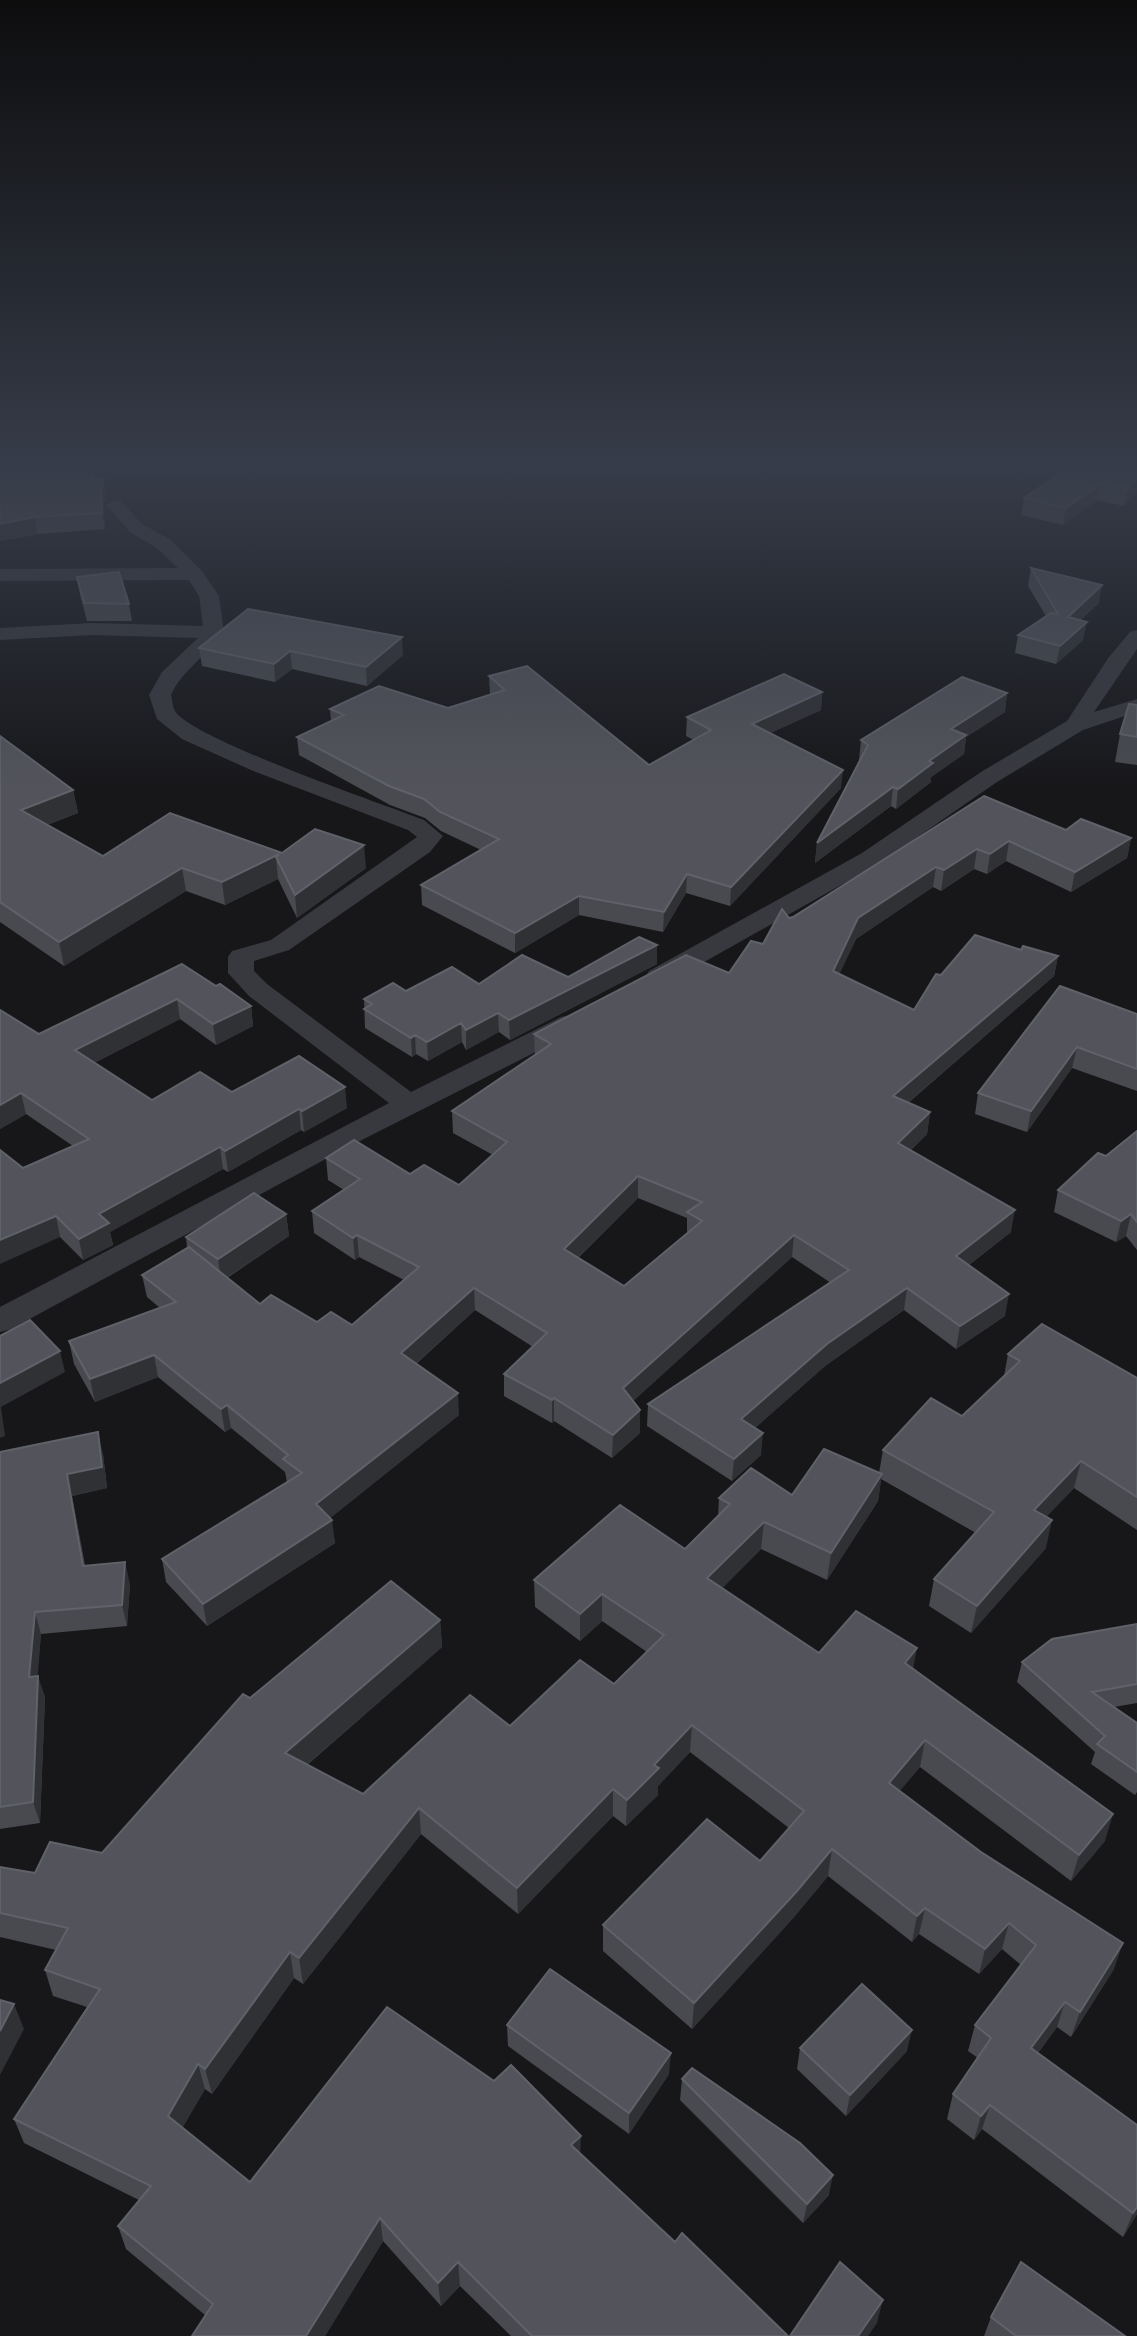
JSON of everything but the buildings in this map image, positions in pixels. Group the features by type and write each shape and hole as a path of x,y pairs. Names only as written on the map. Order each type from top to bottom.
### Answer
{"street":[{"path":"191,572 209,596 214,632 194,656 169,676 160,695 165,714 190,734 259,765 416,825 431,836 422,847 280,945 241,957 241,973 258,990 409,1104"},
{"path":"0,575 157,573 195,576"},
{"path":"0,634 92,629 214,632"},
{"path":"1075,725 1116,661 1137,636"},
{"path":"640,986 749,929 871,858 989,777 1075,725 1137,705"},
{"path":"0,1321 409,1104 592,1012"}]}
